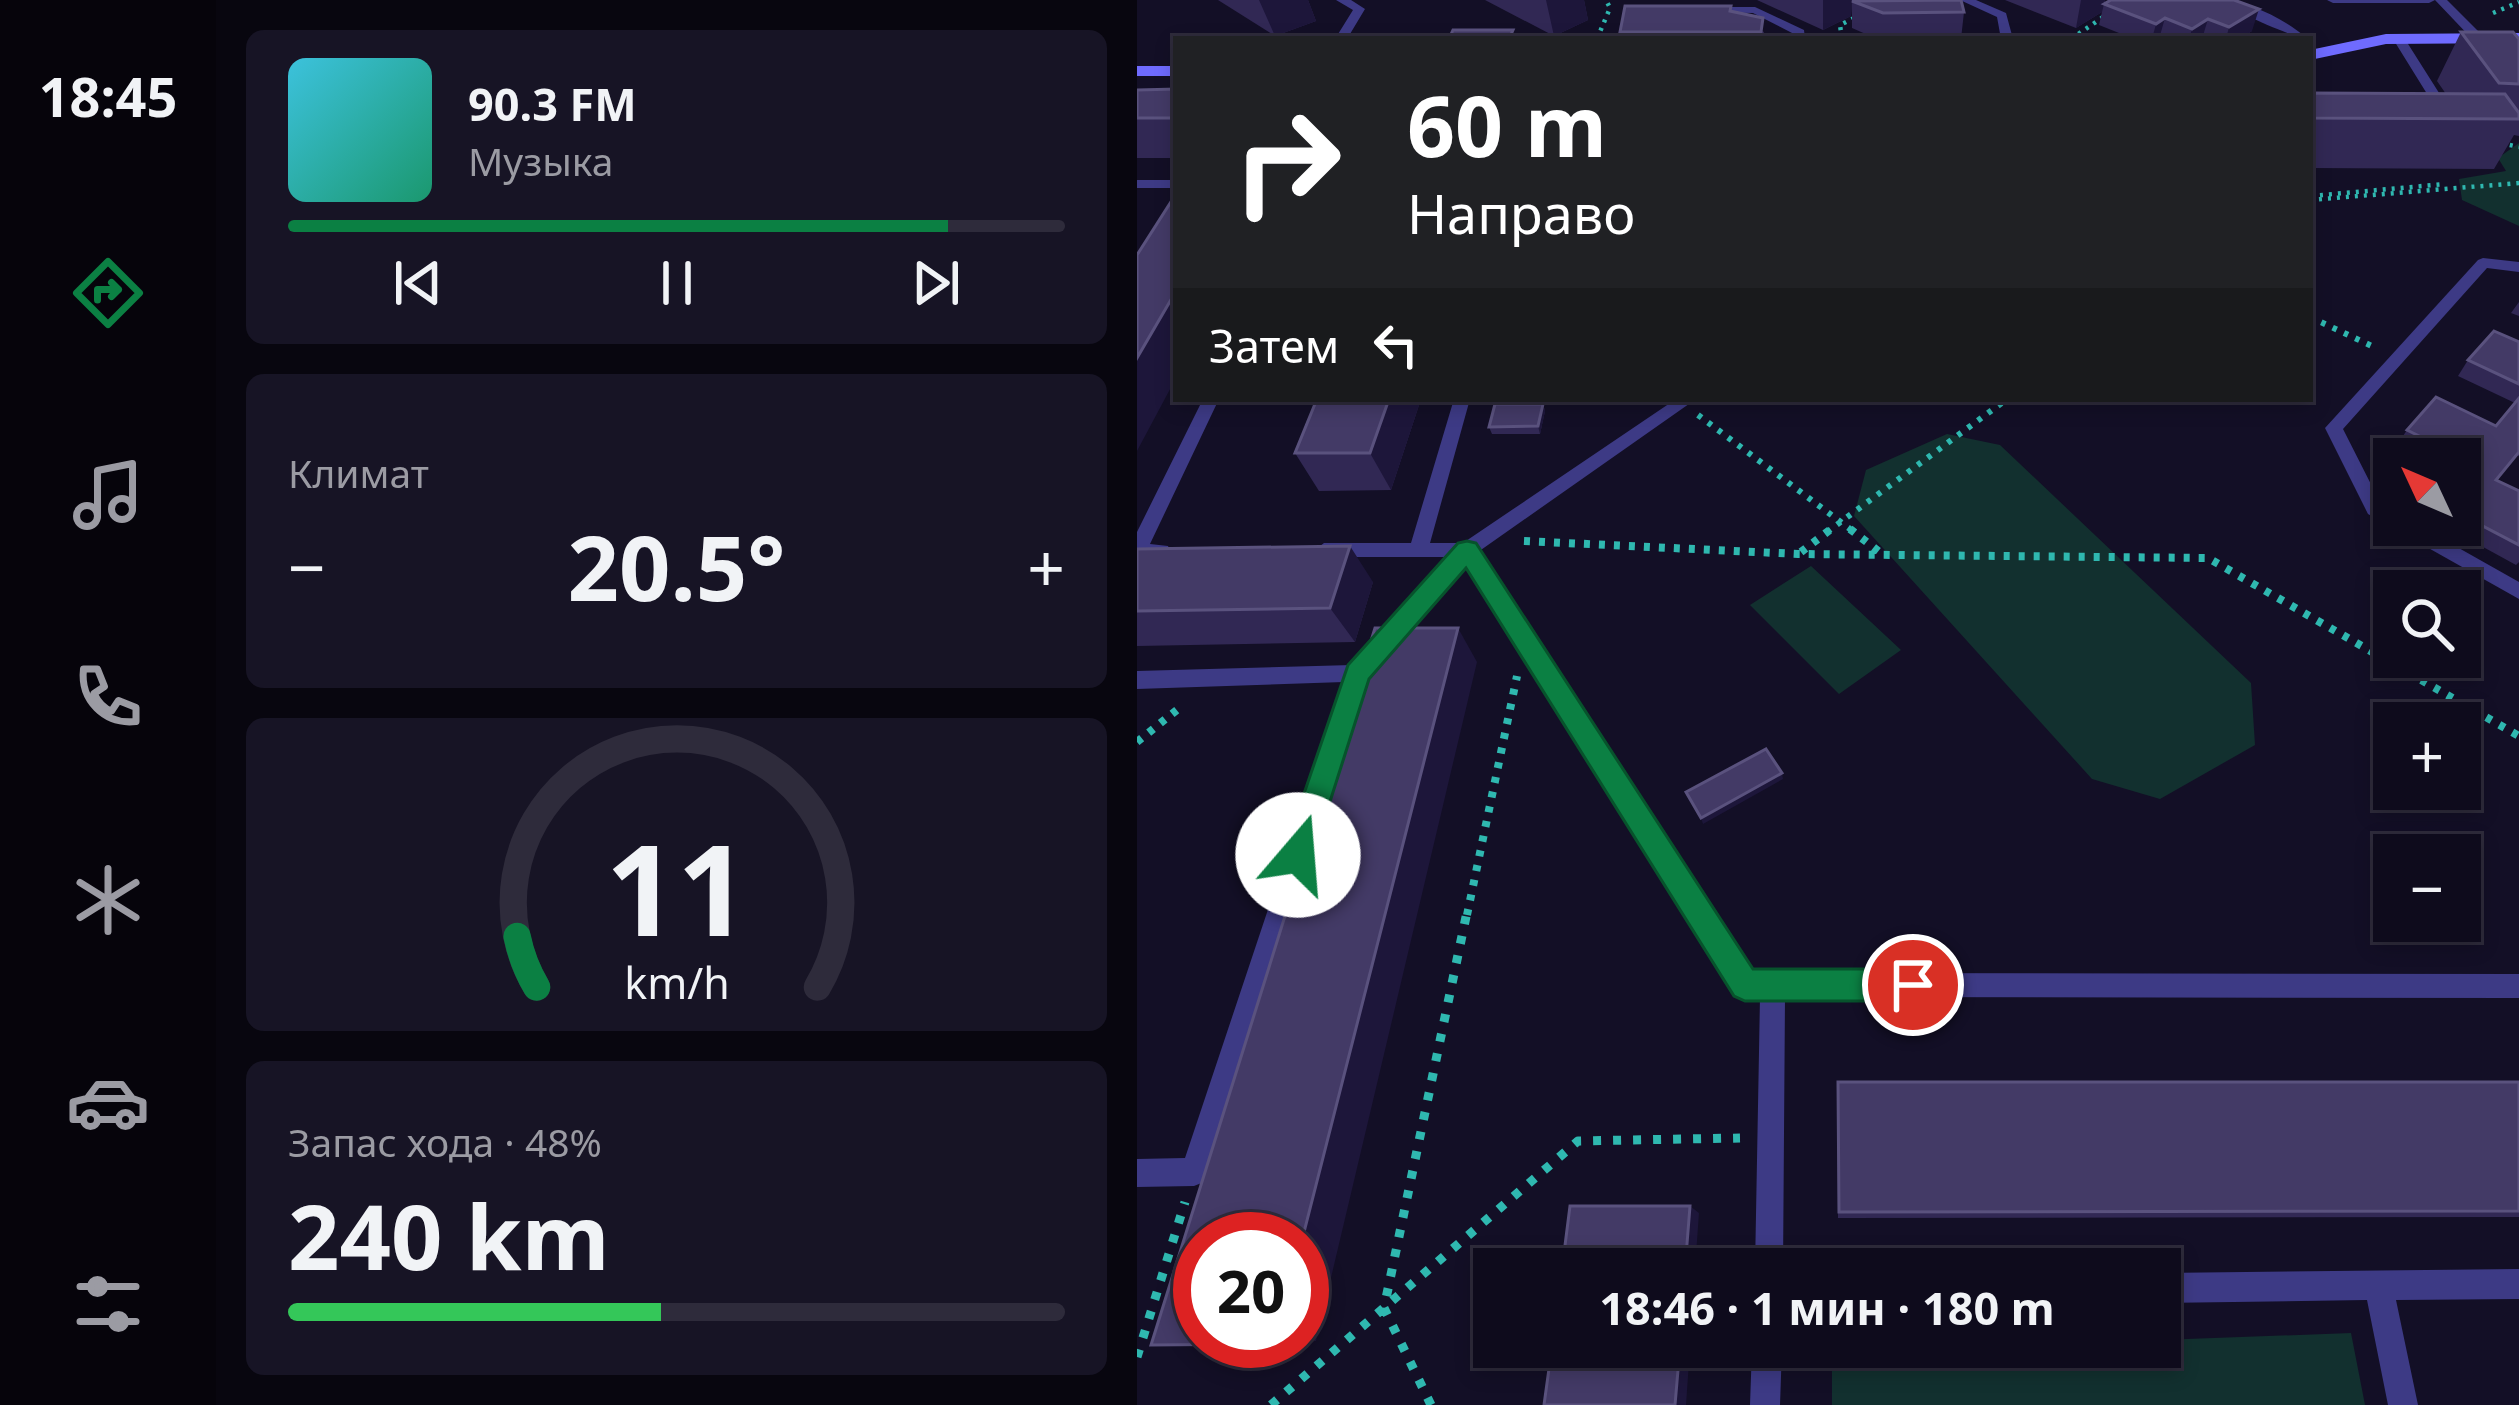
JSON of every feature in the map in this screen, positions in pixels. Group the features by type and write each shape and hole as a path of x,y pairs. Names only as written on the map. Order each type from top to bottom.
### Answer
{"street":[{"path":"2314,51 2399,39 2519,38"},
{"path":"1137,71 1173,71"}],"lane":[{"path":"1966,0 2002,15 2006,36"},
{"path":"2221,0 2275,21 2298,36"},
{"path":"2333,0 2429,0"},
{"path":"2441,0 2478,38"},
{"path":"1344,36 1359,9 1347,1"},
{"path":"1687,10 1755,10 1800,32 1799,36"},
{"path":"2399,39 2449,120 2426,120"},
{"path":"1137,184 1173,184"},
{"path":"2373,506 2334,428 2483,262 2519,267"},
{"path":"1184,550 1137,550 1210,402"},
{"path":"1417,550 1461,402"},
{"path":"1137,1173 1194,1172 1357,673 1467,550 1684,402"},
{"path":"2440,546 2519,591"},
{"path":"1301,550 1467,550"},
{"path":"1467,550 1745,985 2519,986"},
{"path":"1137,680 1357,673"},
{"path":"1769,1248 1773,985"},
{"path":"2181,1288 2519,1284"},
{"path":"2378,1286 2403,1405"},
{"path":"1765,1405 1766,1368"}],"path":[{"path":"1598,36 1610,8 1606,0"},
{"path":"1842,36 1840,25 1859,15 1855,3"},
{"path":"2076,36 2122,6"},
{"path":"2482,138 2519,147"},
{"path":"2313,198 2414,183 2519,183"},
{"path":"2313,318 2397,358"},
{"path":"1686,402 1883,555"},
{"path":"1798,554 2003,402"},
{"path":"1514,541 1798,554 2207,558 2519,736"},
{"path":"1431,1405 1384,1308 1524,640"},
{"path":"1271,1405 1578,1141 1771,1138"},
{"path":"1137,1357 1194,1172"}],"green space":[{"path":"2519,143 2519,226 2462,200 2459,179 2506,171 2498,158"},
{"path":"1947,434 2000,445 2251,683 2255,745 2160,799 2092,779 1854,516 1866,470"},
{"path":"1811,566 1901,650 1839,694 1750,605"},
{"path":"2351,1333 2365,1405 1832,1405 1832,1368 2181,1368 2181,1339"}],"building":[{"path":"1961,0 1964,12 1883,13 1852,1"},
{"path":"2111,0 2234,0 2259,9 2229,27 2208,19 2192,29 2165,18 2156,24 2104,4"},
{"path":"1625,6 1731,6 1730,11 1763,18 1761,32 1620,32"},
{"path":"1453,30 1513,30 1510,36 1450,36"},
{"path":"2461,32 2513,32 2519,39 2519,84 2499,83"},
{"path":"1173,89 1173,118 1137,118 1137,90"},
{"path":"2313,93 2505,94 2519,119 2313,118"},
{"path":"1173,199 1173,296 1137,358 1137,255"},
{"path":"2494,331 2519,342 2519,384 2468,360"},
{"path":"2436,397 2496,426 2519,398 2519,452 2496,480 2519,491 2519,545 2481,525 2481,438 2423,438 2407,430"},
{"path":"1316,402 1388,402 1370,453 1295,453"},
{"path":"1495,404 1543,404 1538,426 1489,427"},
{"path":"1350,546 1330,608 1137,611 1137,549"},
{"path":"1375,628 1458,628 1309,1212 1193,1212"},
{"path":"1766,749 1782,773 1701,818 1686,792"},
{"path":"1838,1082 2519,1082 2519,1211 1839,1212"},
{"path":"1570,1206 1690,1206 1687,1248 1565,1248"},
{"path":"1173,1275 1173,1345 1151,1345"},
{"path":"1549,1368 1678,1368 1675,1405 1544,1405"}],"route":[{"path":"1298,855 1357,673 1467,550 1745,985 1913,985"}]}
